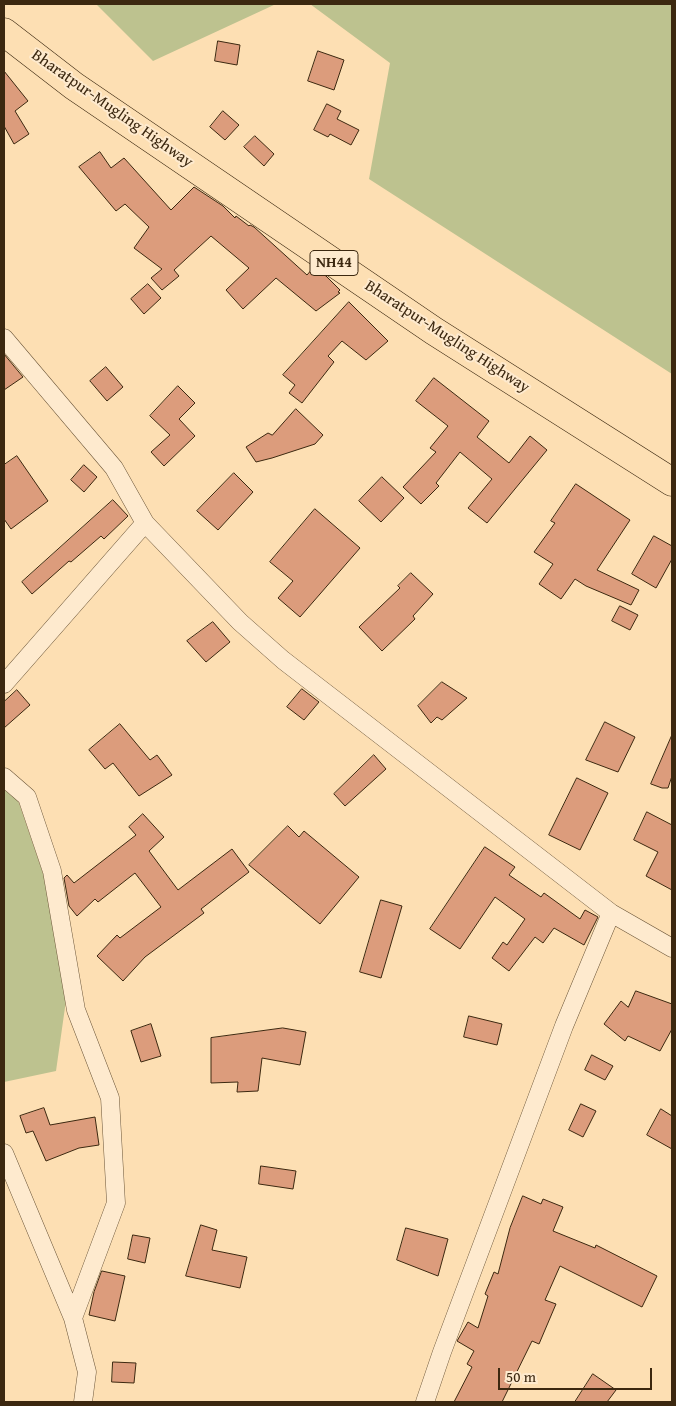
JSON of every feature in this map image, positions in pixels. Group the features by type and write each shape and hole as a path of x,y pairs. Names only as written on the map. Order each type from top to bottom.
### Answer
{"highway":[{"name":"Bharatpur-Mugling Highway","path":"4,32 74,86 434,331 672,482"}],"street":[{"path":"4,338 114,468 145,523 240,622 283,660 611,913 672,948"},
{"path":"4,684 145,523"},
{"path":"4,777 27,797 52,871 76,1010 110,1098 116,1203 73,1318"},
{"path":"425,1402 564,1026 611,913"},
{"path":"4,1152 73,1318 87,1372 83,1402"}],"green space":[{"path":"96,4 276,4 153,61"},
{"path":"310,4 672,4 672,374 369,179 390,63"},
{"path":"4,779 19,803 72,958 56,1071 4,1082"}],"building":[{"path":"218,41 240,45 237,65 215,61"},
{"path":"318,51 344,60 334,90 308,81"},
{"path":"4,71 28,101 15,111 29,134 14,144 4,126"},
{"path":"327,104 341,111 337,119 359,130 351,145 330,134 328,137 314,130"},
{"path":"223,111 239,125 225,140 210,127"},
{"path":"255,136 274,154 264,166 244,147"},
{"path":"100,152 111,168 124,158 171,210 194,187 223,206 235,218 236,216 249,226 254,227 307,275 313,268 326,276 340,290 338,292 340,293 316,311 276,278 243,309 226,290 249,268 211,236 174,270 179,276 162,290 151,278 162,269 134,248 149,227 125,204 116,211 79,167"},
{"path":"148,284 161,298 144,314 131,299"},
{"path":"349,302 388,341 366,360 342,341 328,356 334,362 302,403 289,393 295,385 283,375"},
{"path":"4,354 23,377 4,390"},
{"path":"106,367 123,387 107,401 90,381"},
{"path":"434,378 489,421 477,437 509,463 530,436 547,450 487,523 468,508 492,479 460,452 436,483 439,486 421,504 403,487 436,452 430,448 448,426 416,401"},
{"path":"178,386 195,403 179,419 195,436 164,466 151,452 170,435 150,416"},
{"path":"296,409 323,435 315,444 256,462 246,447 268,433 272,435"},
{"path":"17,456 48,501 11,529 4,519 4,465"},
{"path":"84,465 97,477 84,492 71,480"},
{"path":"234,473 253,492 218,530 197,511"},
{"path":"382,477 404,498 381,522 359,501"},
{"path":"576,484 630,520 597,570 639,590 631,605 586,586 575,579 561,599 539,584 553,564 534,552 555,523 551,521"},
{"path":"113,500 128,516 104,539 101,536 32,594 22,582"},
{"path":"315,509 360,548 300,617 278,598 293,581 270,562"},
{"path":"654,536 672,546 672,559 656,588 632,574"},
{"path":"411,573 433,594 413,616 415,619 382,651 359,627 400,588 398,586"},
{"path":"620,606 638,615 630,630 612,621"},
{"path":"213,622 230,642 206,662 187,641"},
{"path":"442,682 467,698 442,720 437,717 431,723 418,706"},
{"path":"302,689 319,702 304,720 287,707"},
{"path":"17,690 30,705 4,728 4,702"},
{"path":"605,722 635,737 618,772 586,760"},
{"path":"120,724 150,760 157,755 172,775 139,796 113,763 105,769 89,750"},
{"path":"672,735 672,776 668,788 662,788 651,784"},
{"path":"374,755 386,769 345,806 334,794"},
{"path":"577,778 608,793 580,850 549,835"},
{"path":"647,812 672,825 672,890 646,876 658,852 634,840"},
{"path":"143,814 164,837 149,851 178,890 232,849 249,872 201,909 204,913 145,957 123,981 97,956 117,935 120,938 161,907 135,873 98,902 95,899 77,916 69,906 64,878 67,875 74,883 136,835 129,827"},
{"path":"288,826 299,837 304,831 359,877 320,924 249,865"},
{"path":"485,847 515,867 509,875 541,897 544,893 580,919 585,910 598,917 584,945 554,928 543,943 535,937 509,971 492,958 503,942 507,945 525,919 495,897 460,949 430,929"},
{"path":"381,900 402,906 381,978 360,972"},
{"path":"636,991 672,1004 672,1029 660,1051 628,1036 625,1041 604,1024 621,1001 628,1007"},
{"path":"469,1016 502,1024 497,1045 464,1037"},
{"path":"151,1024 161,1056 141,1062 131,1031"},
{"path":"283,1028 306,1032 300,1065 262,1058 258,1091 237,1092 238,1082 211,1083 211,1038"},
{"path":"592,1055 613,1066 605,1080 585,1070"},
{"path":"581,1104 596,1111 583,1137 569,1130"},
{"path":"44,1108 50,1125 95,1117 99,1145 79,1148 46,1161 33,1131 26,1133 20,1116"},
{"path":"661,1109 672,1116 672,1149 647,1135"},
{"path":"261,1166 296,1171 293,1189 259,1184"},
{"path":"523,1196 541,1204 543,1199 563,1207 553,1231 595,1248 596,1245 657,1276 642,1307 560,1266 545,1300 556,1304 539,1344 532,1341 502,1402 454,1402 472,1367 467,1364 474,1351 457,1341 468,1322 478,1328 488,1296 485,1294 494,1272 498,1274 510,1228"},
{"path":"201,1225 217,1230 212,1250 247,1257 240,1288 186,1276"},
{"path":"406,1228 448,1239 438,1276 397,1260"},
{"path":"133,1235 150,1238 145,1263 128,1259"},
{"path":"102,1271 125,1276 115,1321 89,1315 94,1292"},
{"path":"113,1362 136,1363 134,1383 112,1382"},
{"path":"593,1374 616,1390 607,1402 575,1402"}]}
